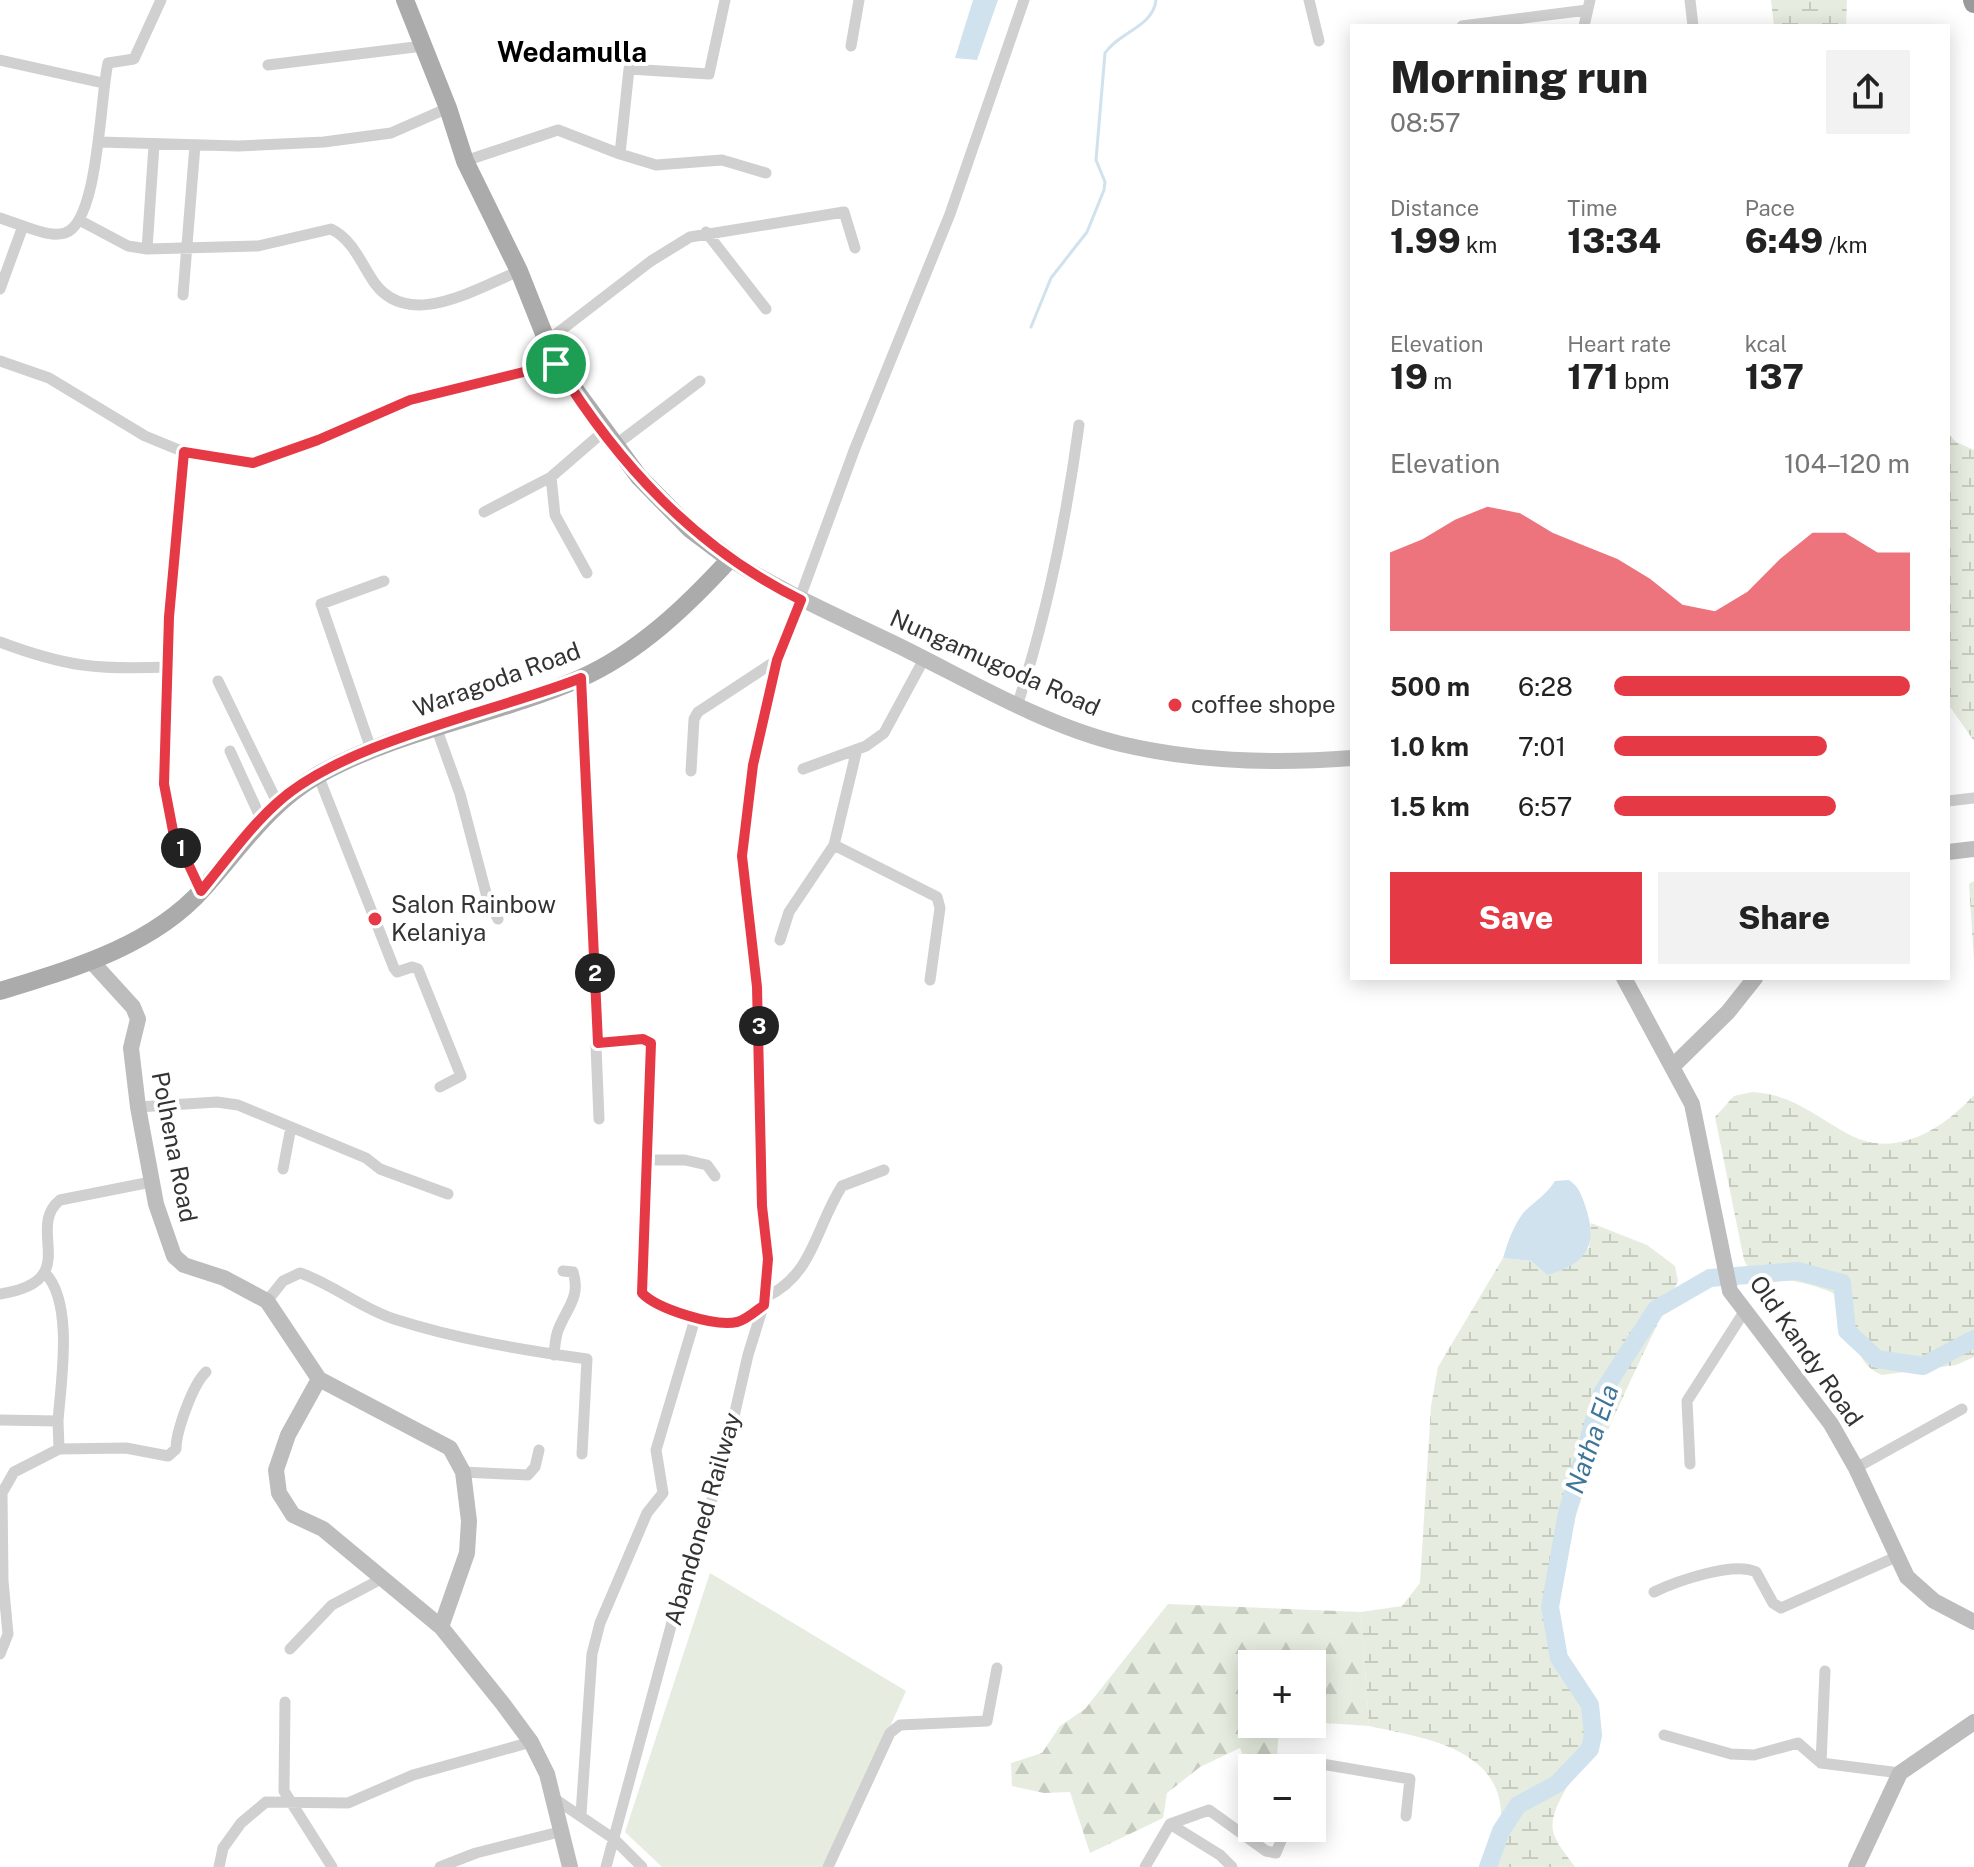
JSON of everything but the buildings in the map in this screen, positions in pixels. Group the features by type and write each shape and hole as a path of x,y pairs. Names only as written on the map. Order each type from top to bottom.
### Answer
{"main road":[{"path":"405,0 448,108 465,161 519,271 556,364 608,439 690,529 730,559"},
{"name":"Waragoda Road","path":"0,991 92,962 156,928 201,891 277,802 318,775 371,749 581,678 649,637 692,601 730,559"}],"street":[{"path":"0,218 47,234 66,233 81,221 100,142 103,83 108,63 134,59 161,0"},
{"path":"620,154 629,69 709,74 725,0"},
{"path":"851,46 859,0"},
{"name":"Abandoned Railway","path":"606,1867 698,1534 719,1482 765,1301 768,1259 762,1206 757,987 742,856 753,765 777,660 855,448 950,214 1024,0"},
{"path":"1309,0 1319,41"},
{"path":"1690,0 1693,24"},
{"path":"1474,24 1589,5"},
{"path":"268,65 423,46"},
{"path":"0,60 103,83"},
{"path":"100,142 154,145 324,142 391,133 448,108"},
{"path":"465,161 558,130 656,165 722,160 766,173"},
{"path":"147,249 154,145"},
{"path":"183,295 195,145"},
{"path":"547,341 651,261 690,237 706,232 844,212 855,248"},
{"path":"81,221 128,246 147,249 258,246 331,229 354,248 380,295 402,305 422,306 459,297 519,271"},
{"path":"0,289 23,226"},
{"path":"706,232 766,309"},
{"path":"0,361 49,378 145,436 184,452 253,463 318,440 410,400 556,364"},
{"path":"484,512 551,477 700,381"},
{"path":"1018,703 1042,629 1065,527 1079,425"},
{"path":"184,452 176,514 164,784 173,831 201,891"},
{"path":"551,477 555,515 587,573"},
{"name":"Nungamugoda Road","path":"730,559 801,600 924,659 1018,703 1119,744 1185,756 1286,763 1350,758"},
{"path":"371,749 321,604 384,581"},
{"path":"0,642 41,656 101,670 168,667"},
{"path":"803,769 857,749 884,733 924,659"},
{"path":"691,771 694,719 698,712 777,660"},
{"path":"581,678 599,1119"},
{"path":"218,681 277,802"},
{"path":"436,727 460,794 487,897 498,919"},
{"path":"780,940 789,912 834,845 857,749"},
{"path":"230,751 262,821"},
{"path":"318,775 394,968 397,972 412,967 418,969 461,1076 440,1087"},
{"path":"1950,801 1974,798"},
{"path":"834,845 937,897 940,908 930,980"},
{"path":"1950,852 1974,849"},
{"name":"Polhena Road","path":"92,962 133,1007 138,1019 131,1048 138,1107 151,1182 174,1256 184,1265 224,1278 267,1301 319,1379 450,1448 463,1472"},
{"path":"1625,980 1673,1066 1728,1012 1753,980"},
{"path":"598,1043 643,1039 651,1043 642,1293 648,1300 695,1319 738,1322 801,1273 830,1205 842,1186 884,1170"},
{"name":"Old Kandy Road","path":"1673,1066 1692,1104 1701,1134 1730,1291 1809,1394 1856,1468 1907,1577 1921,1591 1974,1622"},
{"path":"138,1107 227,1103 366,1158 380,1169 407,1181 448,1194"},
{"path":"283,1169 291,1127"},
{"path":"648,1160 685,1160 707,1165 715,1176"},
{"path":"0,1294 34,1286 45,1273 54,1205 60,1200 151,1182"},
{"path":"554,1355 558,1329 573,1306 576,1283 573,1272 563,1271"},
{"path":"45,1273 53,1282 59,1298 62,1327 59,1449"},
{"path":"267,1301 283,1281 300,1273 364,1307 395,1319 589,1361 580,1439 582,1454"},
{"path":"1690,1464 1687,1401 1744,1312"},
{"path":"581,1814 592,1654 600,1623 624,1564 647,1513 663,1493 656,1450 695,1319"},
{"path":"0,1654 8,1634 3,1611 2,1493 14,1472 59,1449 126,1448 168,1456 176,1449 178,1430 194,1397 196,1381 206,1372"},
{"path":"319,1379 288,1435 276,1470 279,1493 293,1515 323,1529 441,1627 531,1742 547,1774 570,1867"},
{"path":"1856,1468 1962,1409"},
{"path":"0,1420 58,1421"},
{"path":"441,1627 467,1553 469,1521 463,1472 528,1475 535,1467 539,1450"},
{"path":"1654,1592 1677,1581 1742,1567 1756,1572 1773,1603 1781,1608 1896,1557"},
{"path":"290,1649 332,1605 383,1578"},
{"path":"828,1867 890,1733 900,1725 987,1721 997,1668"},
{"path":"1821,1763 1825,1671"},
{"path":"285,1702 284,1791 332,1867"},
{"path":"1856,1867 1900,1773 1974,1722"},
{"path":"1664,1735 1731,1754 1754,1755 1798,1743 1821,1763 1900,1773"},
{"path":"219,1867 223,1848 252,1811 266,1802 292,1805 348,1803 413,1775 531,1742"},
{"path":"1326,1765 1410,1779 1406,1816"},
{"path":"551,1797 581,1814 614,1839 642,1867"},
{"path":"1145,1867 1170,1824 1209,1810 1238,1831"},
{"path":"1170,1824 1220,1855 1232,1867"},
{"path":"440,1867 476,1853 563,1831"},
{"path":"1253,1842 1266,1851 1276,1853 1280,1842"}],"green space":[{"path":"1771,0 1847,0 1846,24 1774,24"},
{"path":"1950,435 1956,442 1974,450 1974,741 1950,707"},
{"path":"1974,881 1974,962 1969,884"},
{"path":"1752,1092 1791,1101 1848,1134 1883,1144 1917,1137 1933,1129 1974,1095 1974,1357 1956,1365 1882,1375 1864,1361 1850,1312 1837,1296 1815,1286 1751,1273 1744,1260 1715,1117 1734,1096"},
{"path":"1591,1223 1647,1245 1675,1266 1678,1281 1602,1446 1571,1533 1561,1576 1556,1618 1557,1649 1563,1666 1588,1704 1593,1720 1585,1755 1562,1795 1553,1820 1556,1840 1575,1867 1492,1867 1501,1811 1496,1789 1486,1772 1452,1748 1369,1726 1361,1612 1402,1606 1420,1583 1431,1406 1438,1367 1503,1258 1531,1261 1547,1275 1589,1248"},
{"path":"710,1573 906,1691 827,1867 662,1867 625,1832"},
{"path":"1168,1604 1361,1612 1369,1726 1326,1723 1326,1650 1238,1650 1238,1738 1278,1738 1277,1754 1242,1754 1240,1748 1200,1767 1167,1793 1163,1818 1090,1853 1070,1792 1044,1793 1012,1786 1011,1763 1042,1753 1060,1726 1085,1709"}],"water":[{"path":"973,0 998,0 977,60 955,58"},
{"path":"1569,1180 1579,1191 1591,1231 1590,1242 1580,1259 1547,1275 1531,1261 1503,1258 1514,1228 1524,1212 1555,1181"}],"waterway":[{"path":"1031,327 1051,278 1087,232 1104,190 1105,182 1096,160 1105,53 1149,17 1156,0"},
{"name":"Natha Ela","path":"1488,1867 1501,1831 1518,1805 1557,1784 1590,1749 1593,1735 1590,1705 1559,1658 1550,1607 1567,1513 1602,1393 1656,1309 1710,1278 1798,1271 1842,1283 1847,1331 1877,1359 1923,1366 1974,1339"}],"place":[{"name":"coffee shope","path":"1175,705"},
{"name":"Salon Rainbow Kelaniya","path":"375,919"}],"district":[{"name":"Wedamulla","path":"572,52"}],"route":[{"path":"556,364 575,394 639,477 690,529 730,559 801,600 777,660 753,765 742,856 757,987 762,1206 768,1259 764,1305 738,1322 695,1319 648,1300 642,1293 651,1043 643,1039 598,1043 581,678 531,698 371,749 318,775 277,802 201,891 173,831 164,784 169,617 184,452 253,463 318,440 410,400 556,364"}]}
